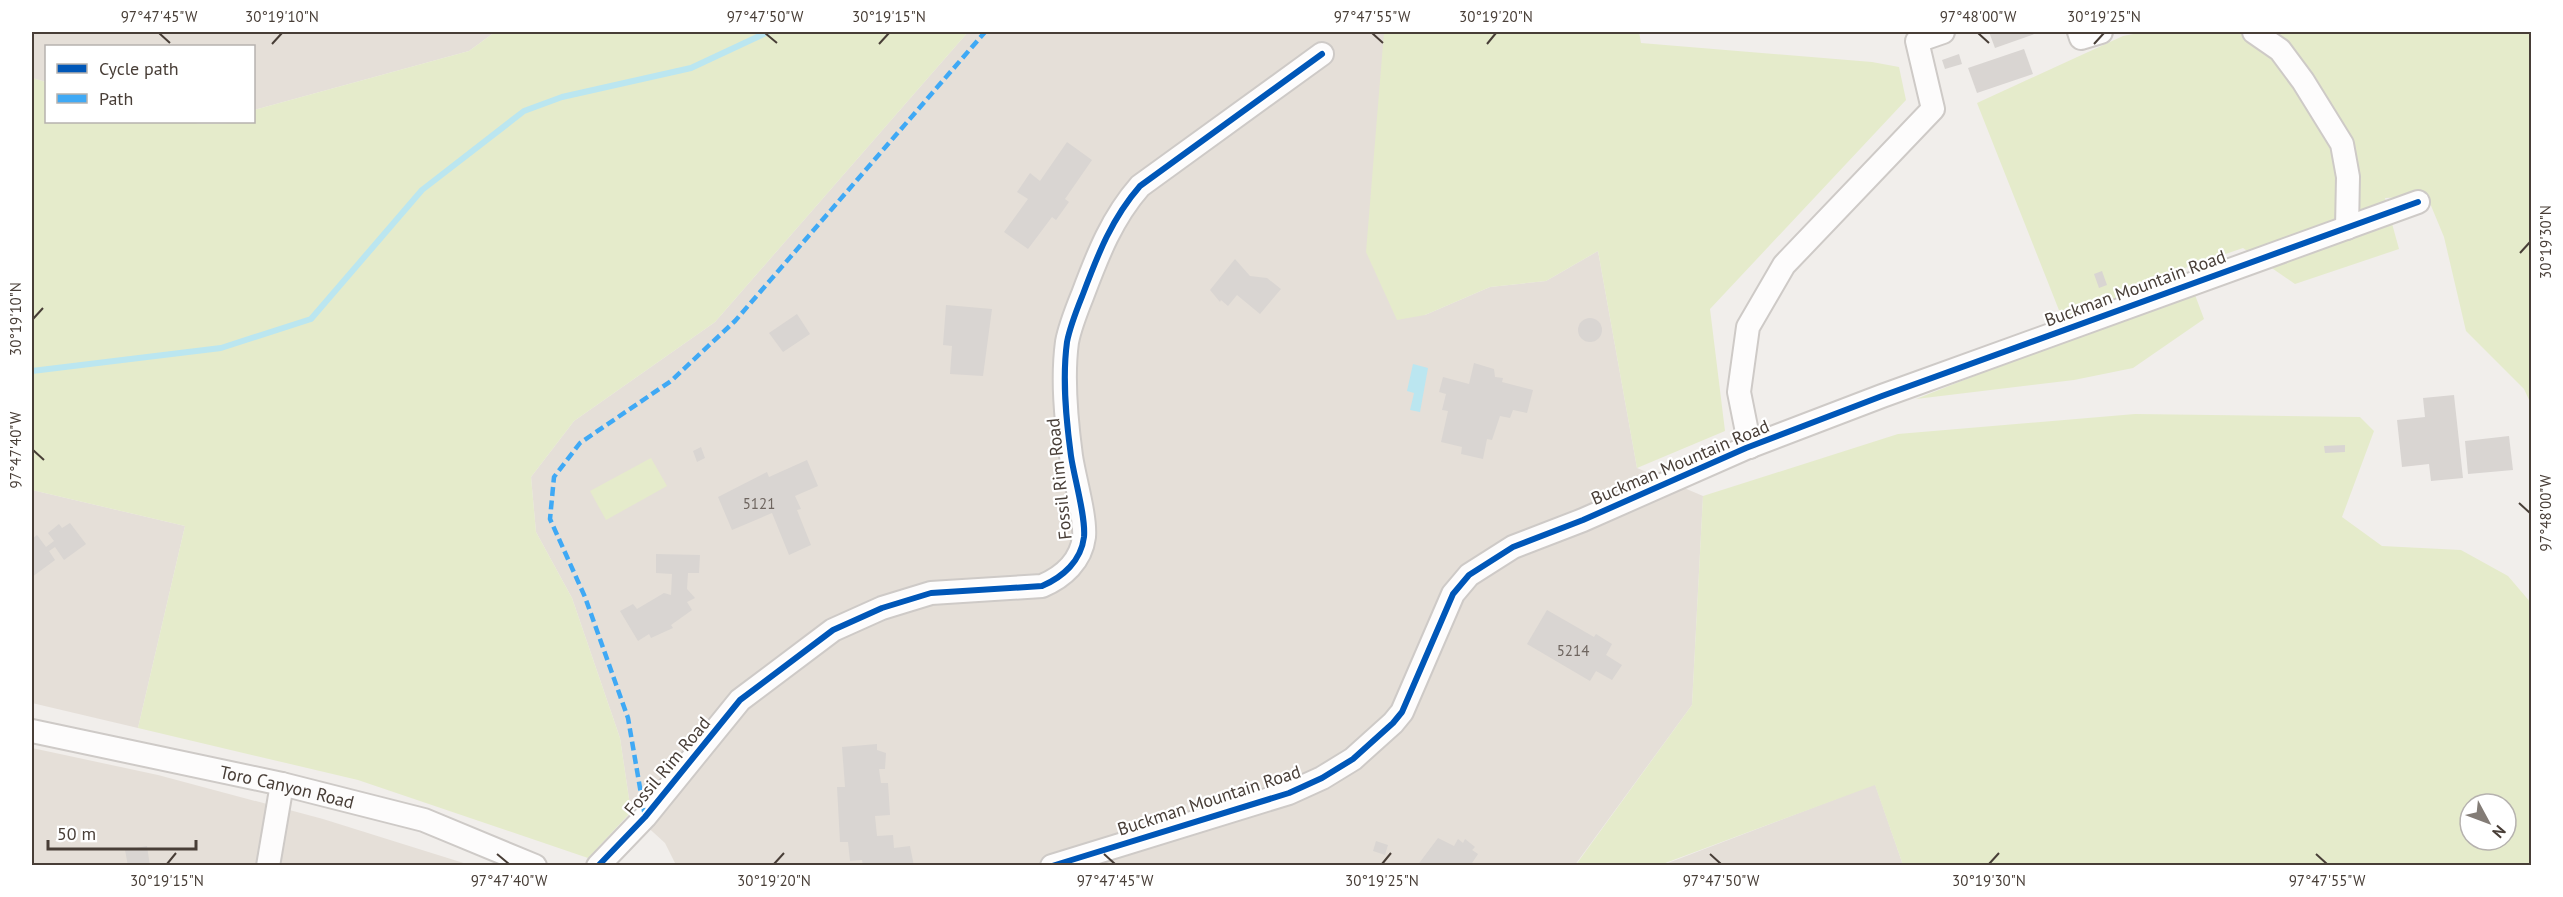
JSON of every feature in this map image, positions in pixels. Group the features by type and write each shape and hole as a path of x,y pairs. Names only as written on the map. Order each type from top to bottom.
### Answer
{"street":[{"path":"1749,447 1739,392 1749,327 1784,265 1933,109 1917,41 1943,32"},
{"path":"2079,32 2081,38 2102,32"},
{"path":"2254,32 2280,50 2303,81 2342,144 2348,177 2347,228"},
{"name":"Fossil Rim Road","path":"598,866 645,817 740,700 832,630 882,608 931,593 1042,586 1057,579 1069,568 1081,550 1084,534 1069,433 1065,378 1067,340 1109,229 1125,204 1148,179 1322,54"},
{"name":"Buckman Mountain Road","path":"1052,866 1289,793 1322,778 1353,759 1378,739 1402,712 1448,604 1469,575 1513,547 1749,447 1881,396 2418,202"},
{"name":"Toro Canyon Road","path":"32,732 282,784 424,820 535,866"},
{"path":"268,866 282,784"}],"shaded area":[{"path":"32,32 495,32 469,51 255,110 255,45 45,45 45,82 32,78"},
{"path":"968,32 1403,32 1425,315 1490,287 1546,281 1598,251 1637,468 1703,496 1692,705 1575,865 676,865 665,843 631,812 620,738 572,598 536,532 531,477 574,421 715,322"},
{"path":"32,490 185,526 138,728 32,703"},
{"path":"32,748 158,775 323,819 470,865 32,866"},
{"path":"1875,784 1903,865 1660,866"}],"green space":[{"path":"495,32 968,32 715,322 574,421 531,477 536,532 572,598 620,738 631,812 588,858 358,780 138,728 185,526 32,490 32,78 45,82 45,123 255,123 255,110 469,51"},
{"path":"1384,32 1639,32 1641,43 1872,62 1899,67 1906,100 1710,309 1725,431 1637,468 1598,251 1546,281 1490,287 1425,315 1397,320 1366,252"},
{"path":"2144,32 2531,32 2531,404 2524,389 2466,331 2444,237 2427,196 2385,198 2399,249 2295,284 2243,248 2185,268 2204,319 2133,368 2074,380 1916,399 2070,338 1977,103 2123,36"},
{"path":"2135,414 2360,417 2374,431 2342,517 2382,546 2461,550 2508,576 2531,603 2531,865 1903,865 1875,785 1660,865 1575,866 1692,705 1703,496 1898,434"},
{"path":"651,458 667,486 606,520 590,491"}],"water":[{"path":"1413,364 1428,368 1420,412 1410,410 1414,393 1407,391"}],"building":[{"path":"1989,32 2040,32 1995,48"},
{"path":"2024,49 2033,74 1977,93 1968,68"},
{"path":"1959,54 1962,64 1945,69 1942,60"},
{"path":"1067,142 1092,160 1065,199 1069,202 1056,220 1052,217 1028,249 1004,232 1028,199 1017,192 1030,173 1040,181"},
{"path":"1235,259 1250,276 1267,278 1281,289 1260,314 1237,295 1228,306 1221,300 1220,302 1210,290"},
{"path":"2102,271 2107,285 2099,288 2094,274"},
{"path":"946,305 992,309 983,376 950,374 952,346 943,345"},
{"path":"797,314 810,334 783,352 769,333"},
{"path":"1585,318 1595,318 1602,325 1602,335 1595,342 1585,342 1578,335 1578,325"},
{"path":"1474,363 1494,369 1495,377 1503,378 1502,382 1533,390 1527,413 1513,410 1510,418 1500,416 1492,440 1487,439 1483,459 1461,454 1462,447 1441,442 1448,411 1442,410 1446,394 1439,392 1443,377 1469,384"},
{"path":"2454,395 2463,478 2431,481 2429,464 2402,467 2397,420 2425,417 2423,398"},
{"path":"2509,436 2513,470 2468,474 2465,441"},
{"path":"2345,445 2345,452 2325,453 2324,446"},
{"path":"701,447 705,458 697,462 693,451"},
{"path":"807,460 818,486 795,496 801,509 797,510 811,545 789,555 772,513 732,530 718,497 767,472 769,477"},
{"path":"70,523 86,544 64,560 55,547 49,551 55,560 32,577 32,539 37,535 46,547 54,541 48,533 59,524 62,528"},
{"path":"656,554 700,555 699,573 688,573 687,589 695,598 687,602 692,610 671,625 673,628 651,638 649,634 638,641 620,611 633,604 637,609 664,593 671,595 672,574 656,573"},
{"path":"1547,610 1594,637 1596,634 1612,644 1606,655 1622,665 1612,680 1596,671 1590,681 1527,644"},
{"path":"877,744 877,750 886,753 885,769 879,769 881,783 888,783 890,815 875,816 877,836 893,835 894,848 910,846 914,866 863,866 862,860 850,861 848,842 840,842 837,787 845,787 842,747"},
{"path":"1438,838 1454,846 1458,839 1463,843 1465,839 1475,847 1472,850 1478,854 1470,866 1417,866"},
{"path":"1376,841 1388,845 1385,855 1373,851"},
{"path":"147,846 150,866 128,866 125,850"}],"waterway":[{"path":"32,371 221,348 311,319 422,190 524,111 562,97 691,68 768,32"}],"marked path":[{"path":"645,817 628,718 585,597 550,519 554,477 580,443 671,381 735,321 985,32"}],"cycle path":[{"path":"598,866 645,817 740,700 833,630 882,608 931,593 1042,586 1057,578 1070,567 1082,546 1084,529 1066,413 1067,342 1076,312 1107,237 1121,211 1140,186 1322,54"},
{"path":"1052,866 1289,793 1322,778 1353,759 1402,712 1453,594 1469,575 1513,547 1583,520 1746,448 1882,396 2418,202"}]}
